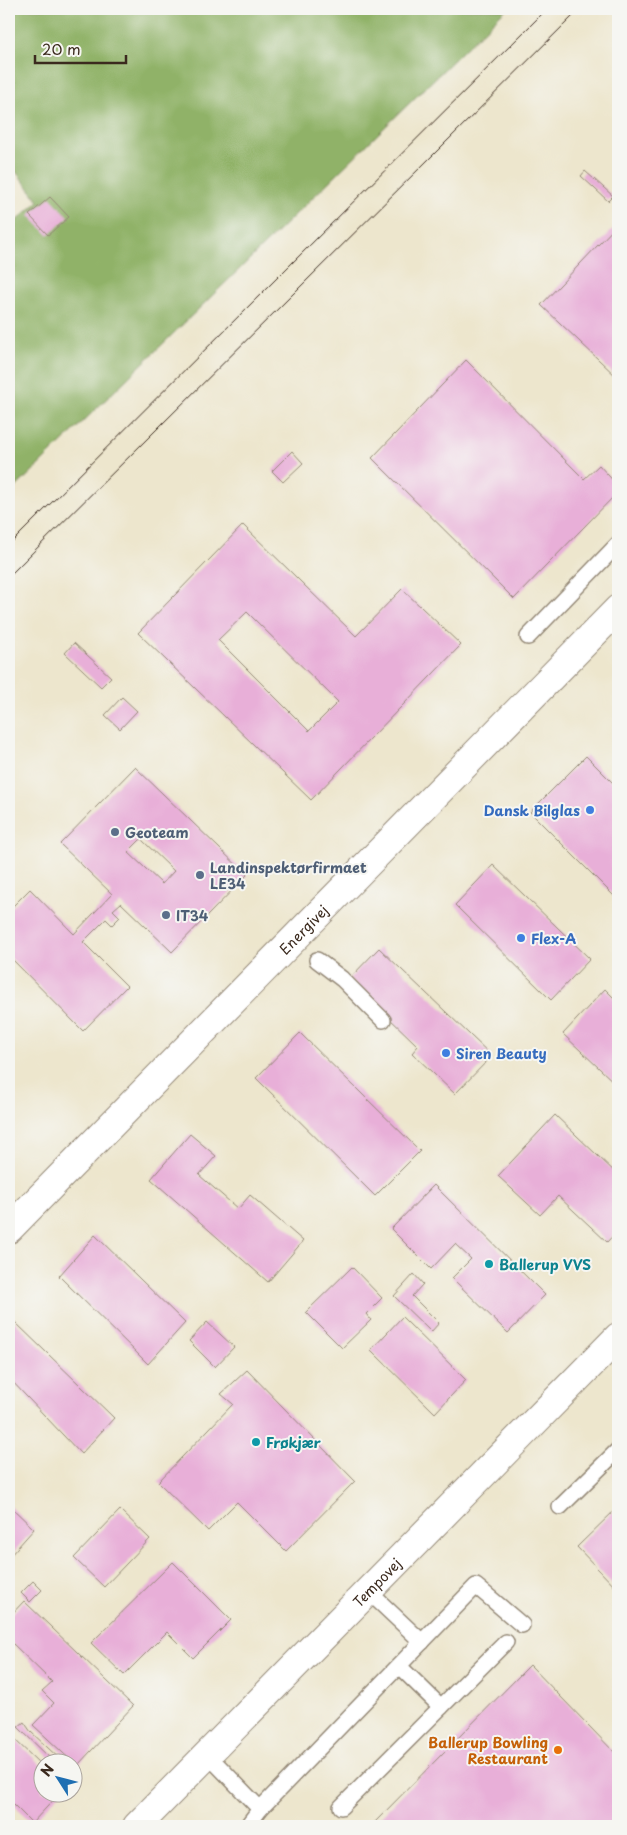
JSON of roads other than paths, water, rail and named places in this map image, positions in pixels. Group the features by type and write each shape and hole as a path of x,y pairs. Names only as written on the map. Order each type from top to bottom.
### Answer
{"street":[{"name":"Energivej","path":"9,1229 616,615"},
{"name":"Tempovej","path":"137,1826 618,1337"}],"lane":[{"path":"528,637 618,544"},
{"path":"317,960 342,979 383,1020"},
{"path":"560,1507 618,1450"},
{"path":"248,1826 260,1809 476,1586 522,1625"},
{"path":"368,1591 422,1642"},
{"path":"341,1807 506,1642"},
{"path":"399,1666 441,1707"},
{"path":"207,1754 260,1809"}],"tram line":[{"path":"9,545 547,9"},
{"path":"9,576 580,9"}],"place":[{"name":"Dansk Bilglas","path":"590,810"},
{"name":"Geoteam","path":"115,832"},
{"name":"Landinspektørfirmaet LE34","path":"200,875"},
{"name":"IT34","path":"166,915"},
{"name":"Flex-A","path":"521,938"},
{"name":"Siren Beauty","path":"446,1053"},
{"name":"Ballerup VVS","path":"489,1264"},
{"name":"Frøkjær","path":"256,1442"},
{"name":"Ballerup Bowling Restaurant","path":"558,1750"}]}
